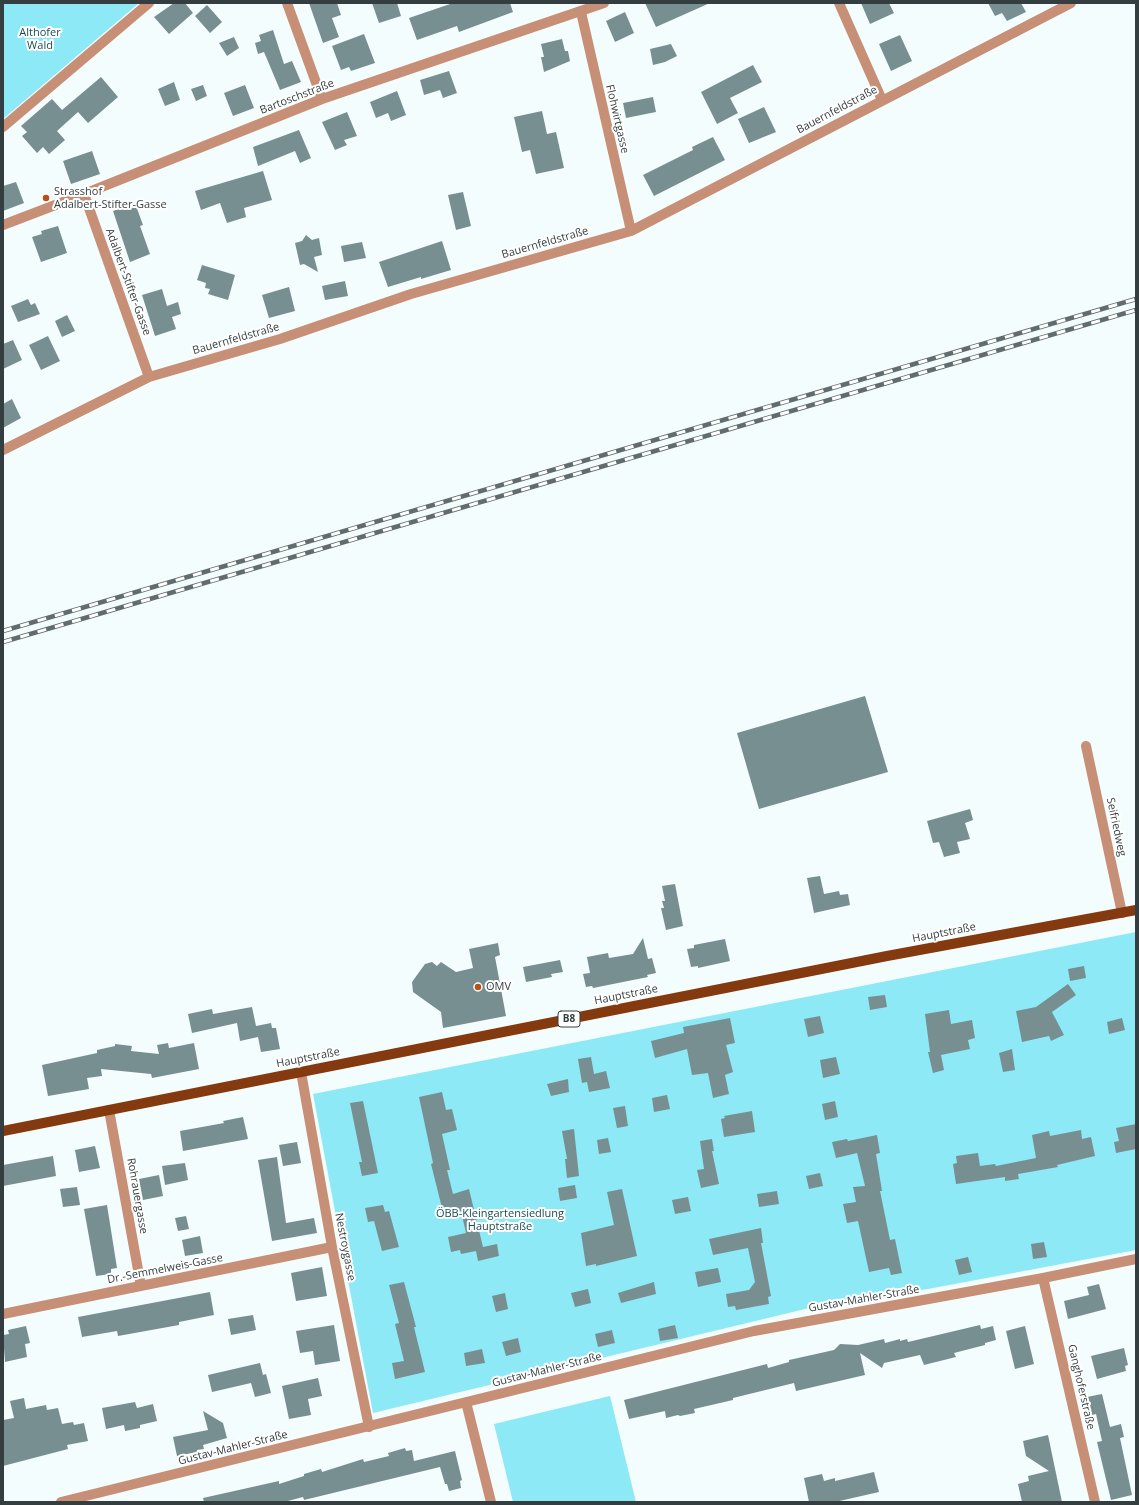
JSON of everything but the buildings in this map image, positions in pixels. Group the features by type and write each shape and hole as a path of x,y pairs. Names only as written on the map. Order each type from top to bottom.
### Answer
{"main road":[{"name":"Hauptstraße","path":"3,1131 887,956 1136,910"}],"street":[{"path":"3,127 149,3"},
{"path":"287,3 322,99"},
{"name":"Bartoschstraße","path":"3,225 322,99 581,12 593,5 604,3"},
{"path":"839,3 882,100"},
{"name":"Bauernfeldstraße","path":"3,450 149,377 280,339 411,294 630,231 1071,3"},
{"name":"Flohwirtgasse","path":"581,12 630,231"},
{"name":"Adalbert-Stifter-Gasse","path":"84,194 149,377"},
{"name":"Seifriedweg","path":"1086,746 1122,913"},
{"name":"Nestroygasse","path":"301,1072 332,1248 368,1427"},
{"name":"Rohrauergasse","path":"109,1110 141,1286"},
{"name":"Dr.-Semmelweis-Gasse","path":"3,1314 332,1248"},
{"name":"Gustav-Mahler-Straße","path":"61,1502 754,1331 1043,1278 1136,1259"},
{"name":"Ganghoferstraße","path":"1043,1278 1095,1502"},
{"path":"466,1402 491,1502"}],"green space":[{"name":"Althofer Wald","path":"3,3 139,3 3,119"},
{"name":"ÖBB-Kleingartensiedlung Hauptstraße","path":"1136,932 1136,1250 928,1289 826,1304 373,1413 313,1094"},
{"path":"610,1396 636,1502 513,1502 494,1424"}],"railway":[{"path":"3,631 1136,299"},
{"path":"3,642 1136,310"}],"place":[{"name":"Strasshof Adalbert-Stifter-Gasse","path":"46,198"},
{"name":"OMV","path":"478,987"}]}
